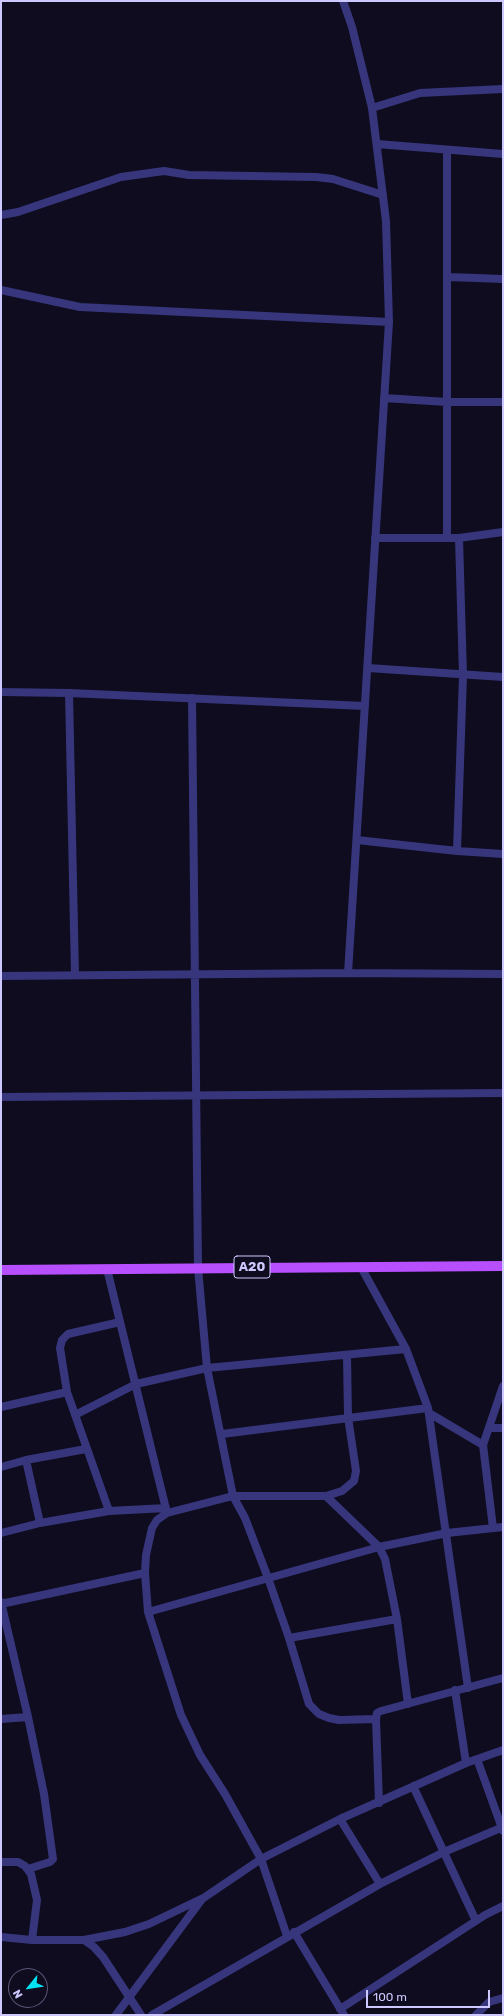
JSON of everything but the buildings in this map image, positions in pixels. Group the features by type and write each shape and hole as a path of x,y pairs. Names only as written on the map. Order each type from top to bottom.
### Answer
{"main road":[{"name":"A20","path":"1,1270 503,1266"}],"street":[{"path":"342,1 352,27 372,108 386,221 389,322 358,840 348,973"},
{"path":"372,108 420,92 503,89"},
{"path":"377,144 503,154"},
{"path":"447,150 447,538"},
{"path":"1,215 18,212 121,177 164,171 189,175 334,179 383,195"},
{"path":"448,277 503,279"},
{"path":"1,290 80,307 389,322"},
{"path":"384,398 447,402 503,402"},
{"path":"375,538 459,538 503,532"},
{"path":"457,851 462,675 459,538"},
{"path":"368,668 503,677"},
{"path":"1,692 69,693 365,706"},
{"path":"69,693 75,975"},
{"path":"192,698 194,973 197,1096 196,1227 207,1368 222,1434 233,1496 245,1518 268,1578 289,1638 309,1704 319,1714 339,1720 376,1719"},
{"path":"358,840 457,851 503,854"},
{"path":"1,976 194,973 503,974"},
{"path":"1,1097 503,1093"},
{"path":"361,1267 406,1349 428,1411 468,1688"},
{"path":"107,1269 167,1511"},
{"path":"109,1511 67,1392 60,1348 62,1340 68,1334 120,1322"},
{"path":"75,1415 136,1384 207,1368 406,1349"},
{"path":"1,1533 40,1523 109,1511 167,1511 233,1496 326,1496 342,1491 354,1481 356,1471 348,1417 347,1355"},
{"path":"493,1528 483,1445 503,1386"},
{"path":"1,1407 67,1392"},
{"path":"222,1434 348,1417 428,1411 483,1445"},
{"path":"489,1428 503,1428"},
{"path":"1,1467 26,1460 86,1449"},
{"path":"26,1460 40,1523"},
{"path":"326,1496 379,1547 385,1559 397,1618 408,1704"},
{"path":"167,1511 157,1520 152,1528 146,1555 145,1573 148,1612 181,1715 200,1755 225,1794 262,1859 291,1934 342,2012 476,1921 503,1906"},
{"path":"148,1612 379,1547 446,1533 503,1527"},
{"path":"28,1869 50,1862 53,1859 44,1794 28,1717 1,1603 145,1573"},
{"path":"289,1638 397,1618"},
{"path":"380,1803 377,1713 455,1690 468,1688 503,1678"},
{"path":"455,1690 466,1763"},
{"path":"1,1718 28,1717"},
{"path":"1,1937 32,1940 84,1940 125,1932 149,1924 202,1899 262,1859 340,1820 466,1763 503,1750"},
{"path":"152,2015 380,1884 444,1852 503,1829 477,1759"},
{"path":"413,1786 476,1921"},
{"path":"340,1820 380,1884"},
{"path":"1,1862 18,1862 28,1869 37,1900 32,1940"},
{"path":"116,2015 202,1899"},
{"path":"84,1940 94,1947 103,1957 141,2015"},
{"path":"476,2015 489,2002 503,1998"}]}
